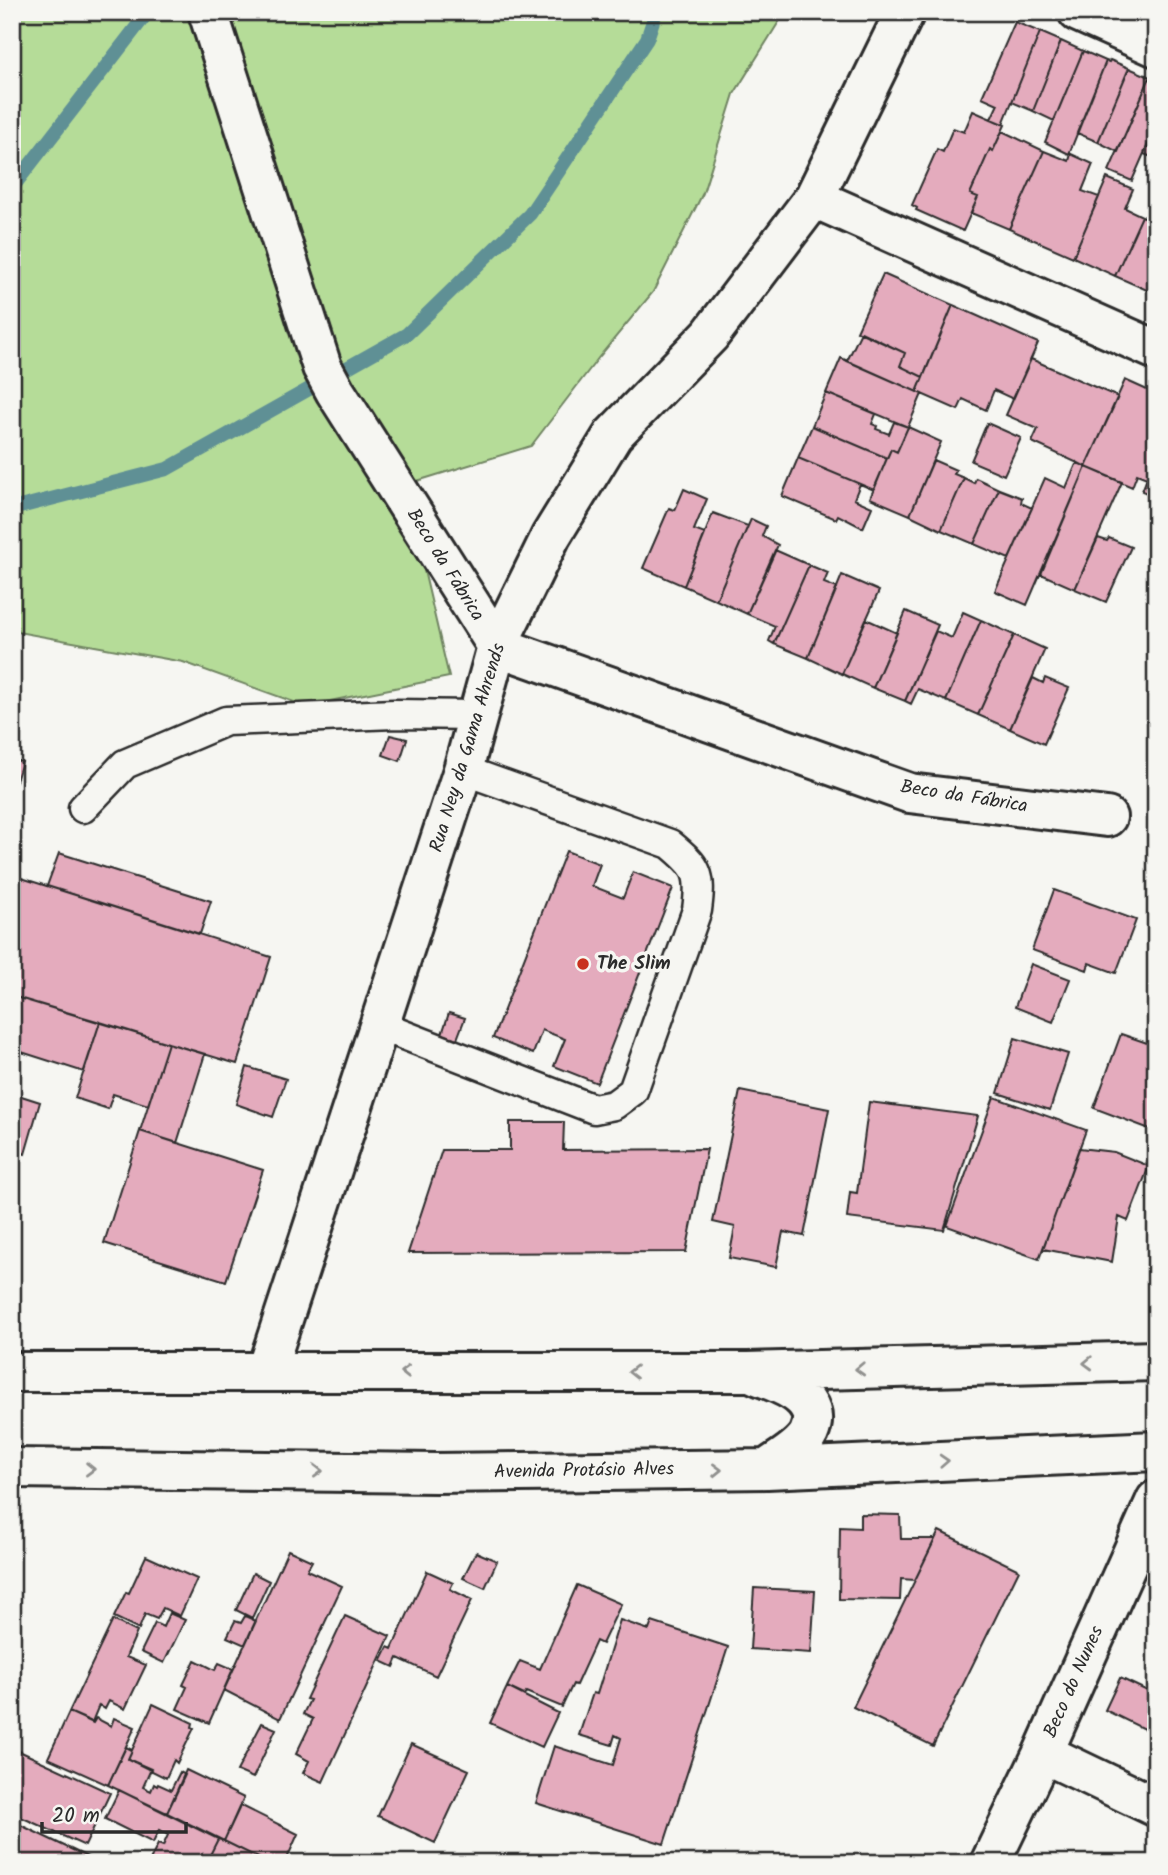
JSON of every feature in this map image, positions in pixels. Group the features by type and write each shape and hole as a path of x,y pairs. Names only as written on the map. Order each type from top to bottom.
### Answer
{"street":[{"name":"Beco da Fábrica","path":"208,12 328,379 497,646 909,793 1107,817"},
{"name":"Rua Ney da Gama Ahrends","path":"266,1371 463,771 497,646 551,536 614,435 710,335 814,198 905,12"},
{"path":"1078,12 1156,47"},
{"path":"814,198 1156,350"},
{"path":"12,1372 748,1372 1156,1361"},
{"path":"748,1372 797,1392 807,1403 812,1418 808,1434 797,1447 767,1469"},
{"name":"Avenida Protásio Alves","path":"15,1466 435,1473 767,1469 1156,1451"},
{"name":"Beco do Nunes","path":"990,1863 1043,1753 1156,1500"},
{"path":"1043,1753 1156,1807"}],"lane":[{"path":"83,808 125,764 226,721 394,714 479,715"},
{"path":"378,1025 594,1109 614,1105 633,1091 697,909 701,882 690,860 670,844 463,771"}],"green space":[{"path":"12,12 785,12 734,94 703,193 653,292 531,446 404,485 449,677 305,706 183,662 12,631"}],"building":[{"path":"1015,22 1040,32 1003,124 991,119 998,104 982,97"},
{"path":"1040,32 1061,41 1033,111 1012,102"},
{"path":"1061,41 1083,51 1054,121 1033,111"},
{"path":"1083,51 1106,61 1069,154 1045,142"},
{"path":"1110,60 1129,68 1098,142 1077,133 1106,61"},
{"path":"1129,68 1150,77 1118,152 1098,142"},
{"path":"1150,77 1156,80 1156,126 1132,181 1109,171"},
{"path":"973,111 1005,125 993,151 990,149 970,194 978,197 963,231 916,210 912,205 937,149 943,152 953,128 964,132"},
{"path":"1156,126 1156,159 1144,154"},
{"path":"1002,131 1044,151 1009,229 971,213 978,197 970,194 990,149 993,151"},
{"path":"1044,151 1069,161 1071,154 1093,164 1082,191 1099,197 1073,257 1009,229"},
{"path":"1107,178 1133,189 1125,208 1142,216 1115,276 1073,257"},
{"path":"1142,216 1156,222 1156,294 1115,276"},
{"path":"883,274 953,305 923,377 900,366 905,353 857,331"},
{"path":"953,305 1038,343 1013,399 994,390 986,410 963,399 958,410 917,392"},
{"path":"861,332 905,353 900,366 923,377 917,392 847,361"},
{"path":"841,358 922,394 908,427 826,393"},
{"path":"1031,359 1118,397 1086,467 1032,442 1038,429 1006,415"},
{"path":"1125,380 1156,394 1154,496 1142,491 1147,478 1137,474 1132,487 1086,467"},
{"path":"826,393 876,414 872,424 877,426 876,429 889,434 894,422 908,427 897,452 891,449 887,458 812,426"},
{"path":"987,423 1021,438 1004,475 971,461"},
{"path":"812,426 887,458 874,490 798,458"},
{"path":"908,427 941,442 910,515 870,498 891,449 897,452"},
{"path":"798,458 860,484 854,499 872,507 863,528 838,515 836,519 782,496"},
{"path":"933,460 956,470 954,474 964,478 941,530 910,515"},
{"path":"1077,462 1086,467 1027,605 995,591 1045,478 1066,488"},
{"path":"1086,467 1122,482 1075,589 1041,574"},
{"path":"964,478 974,483 976,478 999,489 974,544 941,530"},
{"path":"684,489 707,499 694,530 705,534 684,586 643,568 669,508 675,510"},
{"path":"999,489 1022,498 1021,503 1032,508 1009,559 974,544"},
{"path":"713,513 748,526 716,600 684,586"},
{"path":"751,519 766,526 762,536 778,545 747,614 716,600"},
{"path":"1098,538 1107,541 1109,538 1131,547 1106,602 1075,589"},
{"path":"775,550 809,565 774,644 769,641 775,626 747,614"},
{"path":"809,565 828,573 824,583 837,588 808,658 774,644"},
{"path":"842,575 879,591 842,674 808,658"},
{"path":"906,611 938,625 905,701 873,688"},
{"path":"963,612 981,620 946,701 918,689 911,704 905,701 936,631 952,638"},
{"path":"866,619 897,633 873,688 842,674"},
{"path":"981,620 1014,635 978,715 946,701"},
{"path":"1014,635 1045,649 1010,729 978,715"},
{"path":"1033,678 1043,683 1045,678 1069,688 1044,744 1010,729"},
{"path":"390,735 407,739 400,761 383,755"},
{"path":"12,759 22,762 12,794"},
{"name":"The Slim","path":"566,851 600,864 592,886 623,898 633,872 673,888 597,1083 554,1066 565,1039 542,1030 533,1054 493,1038"},
{"path":"59,853 211,901 200,934 47,886"},
{"path":"12,875 271,957 237,1064 12,996"},
{"path":"1054,890 1136,920 1116,973 1089,963 1087,970 1032,950"},
{"path":"1031,964 1070,979 1053,1022 1015,1007"},
{"path":"12,996 100,1022 84,1072 12,1049"},
{"path":"449,1013 465,1018 457,1039 442,1034"},
{"path":"100,1022 168,1043 148,1105 113,1094 108,1109 75,1098"},
{"path":"1121,1034 1156,1046 1155,1131 1094,1108"},
{"path":"1015,1038 1068,1054 1050,1110 998,1093"},
{"path":"168,1043 205,1054 177,1143 140,1131"},
{"path":"247,1067 286,1079 273,1117 236,1104"},
{"path":"740,1091 829,1109 804,1236 783,1232 776,1267 729,1258 735,1227 713,1222"},
{"path":"12,1093 40,1102 25,1154 12,1150"},
{"path":"994,1097 1086,1130 1039,1259 947,1226"},
{"path":"869,1102 978,1116 944,1230 847,1218 850,1192 857,1193"},
{"path":"510,1122 564,1122 563,1150 707,1149 686,1252 408,1253 442,1150 510,1150"},
{"path":"140,1131 263,1170 226,1281 104,1243"},
{"path":"1079,1148 1114,1152 1149,1166 1128,1221 1119,1217 1112,1262 1043,1249"},
{"path":"860,1514 900,1515 901,1539 935,1539 915,1580 901,1579 900,1600 839,1599 840,1527 860,1528"},
{"path":"939,1531 1019,1570 933,1746 853,1707"},
{"path":"288,1550 312,1561 307,1570 342,1586 280,1719 224,1690"},
{"path":"476,1552 497,1561 485,1588 463,1578"},
{"path":"146,1556 197,1579 180,1616 163,1608 157,1619 145,1614 139,1629 114,1617 126,1592 129,1593"},
{"path":"427,1571 453,1583 450,1589 472,1600 436,1676 398,1658 394,1667 381,1661 388,1647 392,1649"},
{"path":"253,1573 269,1581 252,1618 236,1610"},
{"path":"577,1585 621,1604 602,1644 596,1641 576,1685 573,1684 562,1707 507,1687 520,1661 540,1669"},
{"path":"754,1588 815,1591 811,1653 750,1649"},
{"path":"169,1613 185,1620 164,1663 141,1652 155,1623 163,1627"},
{"path":"245,1616 256,1621 245,1645 227,1637 235,1621 241,1623"},
{"path":"345,1616 390,1636 323,1782 303,1773 309,1761 296,1754 313,1719 303,1714 310,1700 306,1699"},
{"path":"113,1620 137,1632 126,1657 146,1665 125,1709 109,1701 105,1709 99,1705 92,1722 69,1712"},
{"path":"620,1620 649,1630 652,1622 728,1647 664,1844 536,1803 554,1746 613,1765 621,1738 615,1735 612,1745 579,1735 593,1693 597,1694"},
{"path":"195,1660 215,1670 219,1663 233,1669 209,1723 177,1709 187,1687 183,1685"},
{"path":"1120,1678 1156,1695 1156,1735 1105,1710"},
{"path":"507,1687 558,1713 542,1747 490,1723"},
{"path":"153,1704 193,1723 194,1728 177,1763 174,1760 166,1778 128,1759"},
{"path":"69,1712 93,1723 96,1718 111,1726 114,1718 135,1727 108,1785 48,1758"},
{"path":"262,1723 276,1729 253,1778 237,1771"},
{"path":"411,1744 469,1770 435,1843 378,1816"},
{"path":"126,1747 132,1750 128,1759 151,1769 143,1787 151,1791 154,1784 171,1790 180,1772 185,1775 167,1813 108,1785"},
{"path":"17,1750 110,1793 85,1846 12,1813 12,1760"},
{"path":"186,1770 244,1798 224,1841 167,1813"},
{"path":"119,1790 218,1839 206,1863 149,1863 158,1844 163,1846 168,1835 159,1830 153,1843 105,1819"},
{"path":"240,1805 298,1834 285,1863 269,1863 224,1841"},
{"path":"12,1821 100,1863 12,1863"},
{"path":"218,1839 224,1841 269,1863 206,1863"}],"waterway":[{"path":"12,188 148,12"},
{"path":"12,509 167,469 407,334 530,214 647,39 656,12"}],"place":[{"name":"The Slim","path":"583,964"}]}
